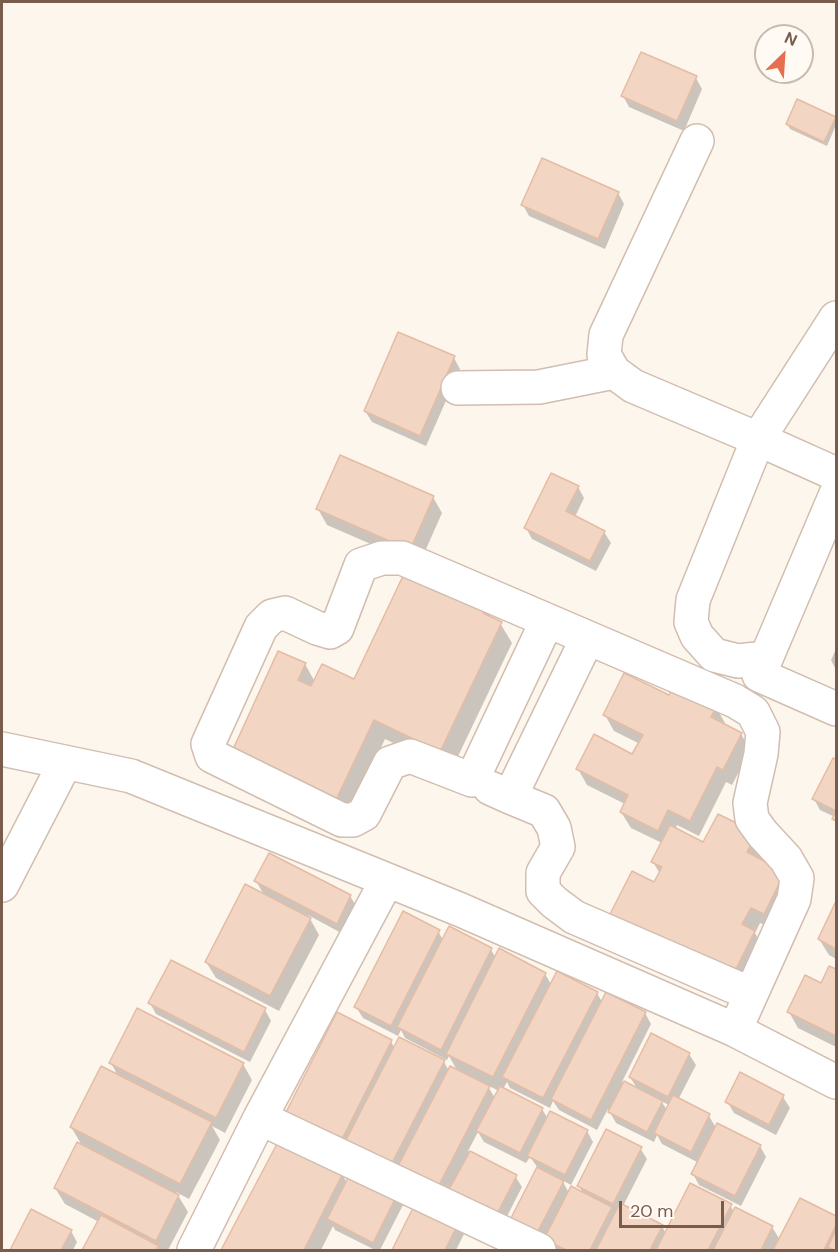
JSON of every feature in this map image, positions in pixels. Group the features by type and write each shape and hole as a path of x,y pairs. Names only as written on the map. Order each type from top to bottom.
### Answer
{"street":[{"path":"697,141 606,335 604,355 614,372 633,386 837,474"},
{"path":"766,658 738,661 714,655 697,636 691,622 693,600 758,439 837,318"},
{"path":"458,388 539,387 614,372"},
{"path":"837,494 759,675 837,709"},
{"path":"735,1030 794,899 797,878 786,859 762,834 752,819 750,803 761,754 763,732 753,712 735,701 402,558 382,558 361,565 337,628 330,632 285,613 272,616 261,627 208,744 212,756 342,820 352,820 364,814 390,763 410,756 544,810 554,828 558,847 543,873 543,891 554,902 574,917 751,994"},
{"path":"472,780 547,621"},
{"path":"510,797 587,639"},
{"path":"2,749 131,776 461,910 735,1030 837,1082"},
{"path":"2,885 65,763"},
{"path":"194,1251 260,1118 387,880"},
{"path":"260,1118 539,1251"}],"building":[{"path":"641,52 697,76 677,121 621,96"},
{"path":"797,99 836,117 824,142 786,124"},
{"path":"542,158 619,192 598,239 521,205"},
{"path":"398,332 455,356 420,436 364,411"},
{"path":"340,455 434,496 410,550 316,509"},
{"path":"551,473 579,486 566,511 605,531 590,561 524,528"},
{"path":"403,576 442,594 445,587 487,606 483,613 502,622 440,752 374,720 334,804 229,758 278,651 306,663 298,680 311,686 322,664 354,679"},
{"path":"624,673 669,695 675,684 717,706 711,717 742,733 723,770 717,767 690,821 668,810 658,831 620,812 628,795 576,769 594,734 632,754 643,735 603,715"},
{"path":"833,758 836,759 836,811 812,799"},
{"path":"718,814 757,833 747,852 785,872 764,914 751,908 742,924 755,931 736,969 730,966 723,978 607,920 632,871 654,882 662,867 651,862 670,825 703,842"},
{"path":"269,853 351,895 337,924 254,881"},
{"path":"245,884 311,918 270,996 205,962"},
{"path":"836,901 836,949 818,939"},
{"path":"403,911 440,930 391,1026 354,1007"},
{"path":"449,926 492,948 441,1050 397,1027"},
{"path":"499,948 546,973 493,1077 446,1054"},
{"path":"171,960 266,1008 244,1052 148,1003"},
{"path":"829,966 836,969 836,1036 787,1012 805,975 821,983"},
{"path":"557,971 598,992 543,1098 502,1077"},
{"path":"606,992 646,1012 591,1120 551,1099"},
{"path":"137,1008 244,1063 216,1118 109,1063"},
{"path":"337,1012 392,1040 338,1147 283,1118"},
{"path":"651,1033 690,1053 668,1097 629,1077"},
{"path":"399,1037 445,1060 390,1167 344,1144"},
{"path":"101,1066 212,1122 180,1184 70,1127"},
{"path":"450,1066 490,1086 437,1189 397,1168"},
{"path":"740,1072 784,1095 769,1125 725,1102"},
{"path":"624,1081 663,1101 647,1132 608,1112"},
{"path":"500,1086 543,1108 520,1153 476,1131"},
{"path":"673,1095 710,1114 691,1152 654,1133"},
{"path":"550,1111 588,1130 565,1175 527,1156"},
{"path":"717,1123 761,1145 735,1196 691,1174"},
{"path":"606,1129 642,1147 613,1204 577,1186"},
{"path":"279,1140 343,1173 304,1250 221,1250"},
{"path":"77,1142 179,1195 156,1241 54,1188"},
{"path":"470,1151 517,1175 493,1222 445,1197"},
{"path":"537,1167 564,1181 537,1233 510,1220"},
{"path":"353,1168 399,1191 373,1243 327,1219"},
{"path":"690,1183 732,1204 708,1250 656,1250"},
{"path":"571,1186 612,1207 590,1250 566,1250 544,1239"},
{"path":"800,1198 836,1216 836,1225 824,1250 773,1250"},
{"path":"416,1202 459,1222 445,1250 392,1250"},
{"path":"620,1203 663,1225 650,1250 596,1250"},
{"path":"735,1207 773,1226 761,1250 713,1250"},
{"path":"31,1209 72,1230 61,1250 10,1250"},
{"path":"101,1215 159,1246 156,1250 82,1250"},
{"path":"836,1230 836,1250 834,1250 828,1247"}]}
